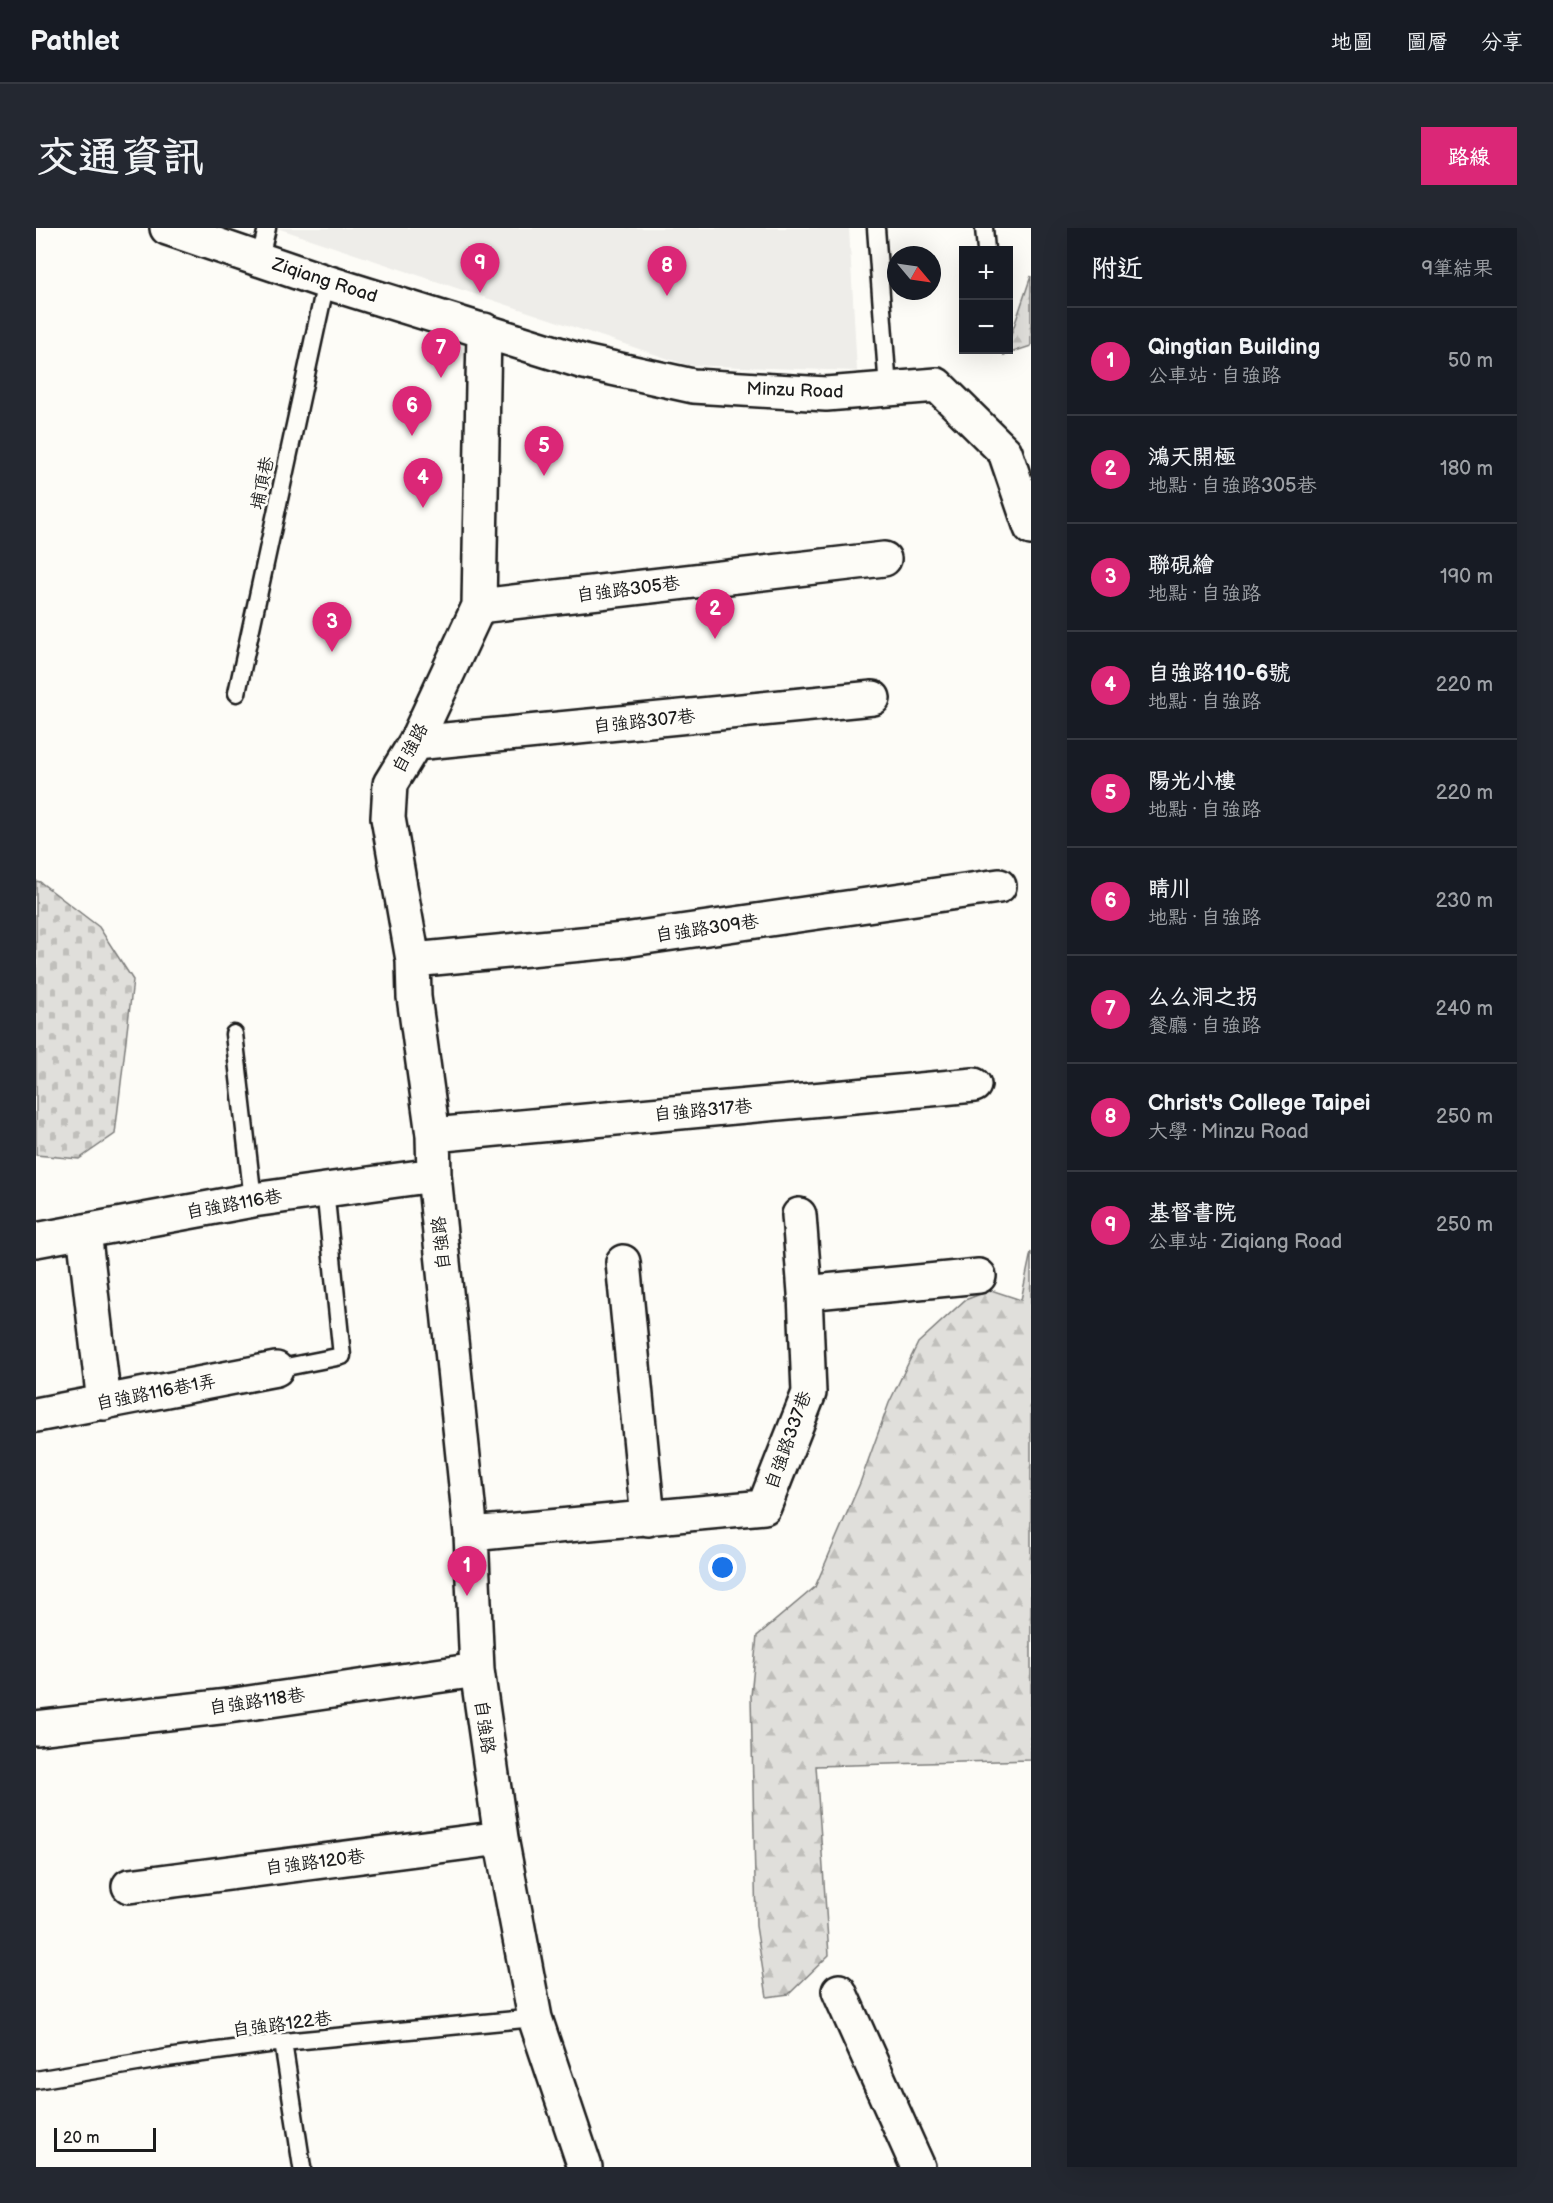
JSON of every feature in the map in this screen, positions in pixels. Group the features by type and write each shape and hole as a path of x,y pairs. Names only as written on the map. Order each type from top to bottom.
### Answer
{"street":[{"name":"Ziqiang Road","path":"166,228 264,243 326,282 484,330"},
{"name":"Minzu Road","path":"484,330 584,362 693,386 826,394 938,385 1005,452 1031,528"},
{"name":"自強路","path":"484,330 479,606 415,743 390,784 388,818 413,960 414,997 433,1135 434,1175 471,1534 477,1670 501,1839 535,2018 585,2167"},
{"name":"自強路305巷","path":"479,606 884,559"},
{"name":"自強路307巷","path":"415,743 873,698"},
{"name":"自強路309巷","path":"413,960 624,940 999,886"},
{"name":"自強路317巷","path":"433,1135 974,1085"},
{"name":"自強路116巷","path":"36,1240 252,1200 434,1175"},
{"name":"自強路337巷","path":"471,1534 764,1507 809,1394 799,1215"},
{"path":"84,1231 104,1403"},
{"path":"623,1262 648,1519"},
{"path":"805,1293 979,1276"},
{"name":"自強路116巷1弄","path":"36,1415 276,1369"},
{"name":"自強路118巷","path":"36,1728 228,1706 477,1670"},
{"name":"自強路120巷","path":"129,1886 501,1839"},
{"path":"839,1991 918,2167"}],"lane":[{"path":"876,228 888,388"},
{"path":"984,228 986,246"},
{"name":"埔頂巷","path":"237,693 326,282"},
{"path":"234,1034 252,1200"},
{"path":"276,1369 342,1356 325,1189"},
{"name":"自強路122巷","path":"36,2080 167,2058 283,2042 535,2018"},
{"path":"283,2042 302,2167"}],"shaded area":[{"path":"277,228 849,228 857,371 687,365"}],"green space":[{"path":"1031,276 1031,346 1013,352 1013,329"},
{"path":"36,881 99,927 133,980 115,1134 79,1159 36,1155"},
{"path":"1031,1252 1031,1760 816,1766 829,1955 789,1994 767,1997 756,1926 751,1696 757,1636 815,1587 860,1483 889,1403 918,1343 965,1300 991,1290 1021,1300"}],"place":[{"name":"基督書院","path":"480,293"},
{"name":"Christ's College Taipei","path":"667,296"},
{"name":"么么洞之拐","path":"441,378"},
{"name":"睛川","path":"412,436"},
{"name":"陽光小樓","path":"544,476"},
{"name":"自強路110-6號","path":"423,508"},
{"name":"鴻天開極","path":"715,639"},
{"name":"聯硯繪","path":"332,652"},
{"name":"Qingtian Building","path":"467,1596"}]}
